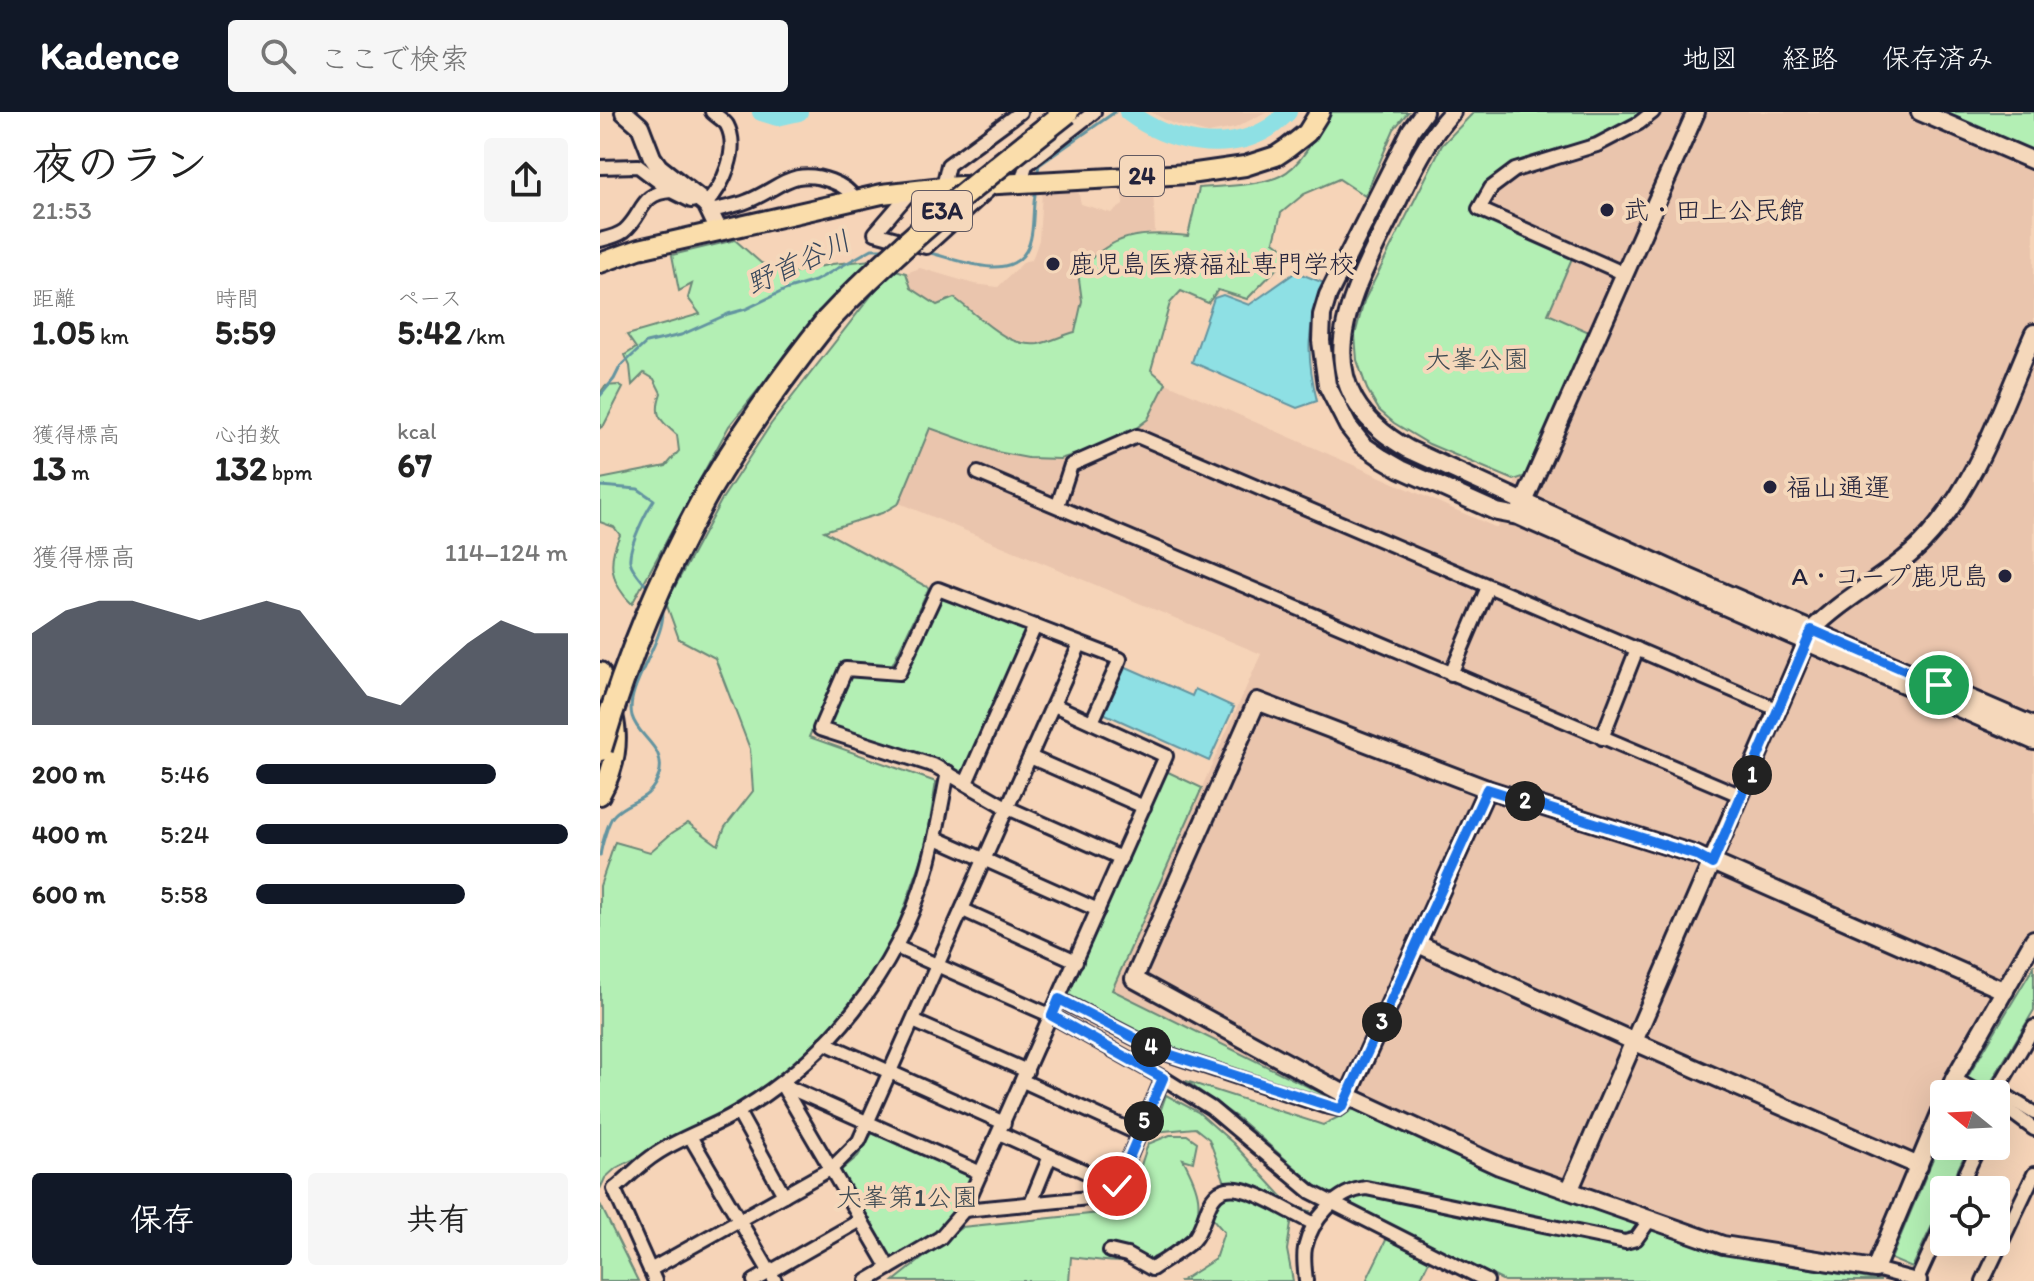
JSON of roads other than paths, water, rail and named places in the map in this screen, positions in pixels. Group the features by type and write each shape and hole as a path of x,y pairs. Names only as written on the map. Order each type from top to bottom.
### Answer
{"highway":[{"name":"E3A","path":"600,749 617,693 655,593 707,493 744,431 789,367 827,321 873,274 946,208 1067,112"}],"main road":[{"name":"24","path":"600,263 639,249 912,190 1189,174 1260,162 1276,156 1307,133 1320,112"},
{"path":"600,672 612,704 617,746 614,766 600,795"}],"street":[{"path":"624,112 640,126 659,167 705,205 719,231"},
{"path":"705,205 714,195 733,150 726,125 712,112"},
{"path":"943,187 948,165 1020,112"},
{"path":"1021,183 1026,165 1094,112"},
{"path":"1424,112 1411,130 1328,295 1322,315 1322,365 1340,414 1363,445 1401,469 1497,512 1522,508"},
{"path":"1452,112 1421,156 1350,298 1341,344 1347,379 1369,420 1385,436 1522,508 1688,577 2034,741"},
{"path":"1625,274 1479,209 1491,188 1515,170 1597,145 1653,112"},
{"path":"1522,508 1696,112"},
{"path":"1920,112 2034,161"},
{"path":"600,167 638,166 671,191 705,205 749,201 791,178 809,176 839,184 856,200"},
{"path":"912,190 875,233 926,247 993,186"},
{"path":"600,240 618,235 628,228 644,201 654,194 671,191"},
{"path":"1570,1189 1810,636 1828,614 1920,546 1943,520 1973,472 2034,333"},
{"path":"1058,505 1071,465 1137,436 1779,710"},
{"path":"978,473 1742,796"},
{"path":"1451,674 1488,587"},
{"path":"1092,722 1120,659 938,589 899,673 846,669 820,729 948,772 1008,808 1121,858"},
{"path":"966,783 1035,626"},
{"path":"1810,636 2034,726"},
{"path":"948,772 936,838 925,876 896,947 879,977 825,1043 781,1084 738,1112 656,1154 614,1189 652,1276 739,1220 832,1168 859,1141 1080,644"},
{"path":"1602,738 1637,649"},
{"path":"1930,1253 1918,1280 1875,1269 1723,1245 1499,1166 1348,1096 1134,979 1257,701 1487,789 1696,855 2005,991"},
{"path":"867,1281 940,1238 964,1210 1166,756 1054,705"},
{"path":"1030,757 1144,807"},
{"path":"1059,999 1162,1052 1339,1109 1348,1096 1487,789"},
{"path":"936,838 1098,910"},
{"path":"963,910 1076,961"},
{"path":"1955,1080 2034,939"},
{"path":"1418,944 1919,1166"},
{"path":"896,947 1052,1016 1163,1078 1211,1108 1297,1182 1332,1204 1487,1281"},
{"path":"913,1021 1139,1134"},
{"path":"2003,1080 2034,1027"},
{"path":"825,1043 891,1072 1050,1156 1117,1186"},
{"path":"2022,1048 2034,1055"},
{"path":"964,1210 1110,1196 1163,1078"},
{"path":"781,1084 981,1173"},
{"path":"781,1084 889,1268"},
{"path":"2010,1098 2034,1113"},
{"path":"738,1112 784,1195"},
{"path":"2010,1116 2034,1129"},
{"path":"691,1138 772,1277"},
{"path":"1875,1269 1930,1139"},
{"path":"1030,1205 1050,1156"},
{"path":"1983,1281 2034,1174"},
{"path":"1306,1281 1304,1251 1315,1224 1332,1204 1352,1189 1366,1188 1625,1242 1636,1239 1651,1218"},
{"path":"1110,1251 1127,1255 1152,1269 1195,1238 1209,1202 1215,1194 1228,1189 1252,1193 1315,1224"},
{"path":"754,1281 772,1277 861,1220"}],"water":[{"path":"1296,272 1324,283 1314,314 1310,342 1317,401 1297,408 1192,362 1214,298 1223,295 1249,305"},
{"path":"1124,666 1192,696 1195,689 1234,707 1209,761 1103,713"}],"waterway":[{"path":"761,112 777,117 799,112"},
{"name":"野首谷川","path":"1037,176 1039,165 1115,112"},
{"path":"1128,112 1160,131 1215,143 1252,136 1272,126 1288,112"},
{"name":"野首谷川","path":"926,252 980,266 1007,266 1026,251 1031,238 1035,195"},
{"name":"野首谷川","path":"600,396 620,367 646,343 681,335 785,290 815,281 872,249 887,249"},
{"name":"野首谷川","path":"600,486 638,489 654,500 638,530 630,555 633,568 649,589"},
{"name":"野首谷川","path":"600,856 607,828 614,815 645,796 659,775 659,757 635,724 631,704 660,631 662,604"}],"place":[{"name":"武・田上公民館","path":"1607,210"},
{"name":"鹿児島医療福祉専門学校","path":"1053,264"},
{"name":"福山通運","path":"1770,487"},
{"name":"A・コープ鹿児島","path":"2005,576"}],"park label":[{"name":"大峯公園","path":"1477,359"},
{"name":"大峯第1公園","path":"907,1197"}]}
